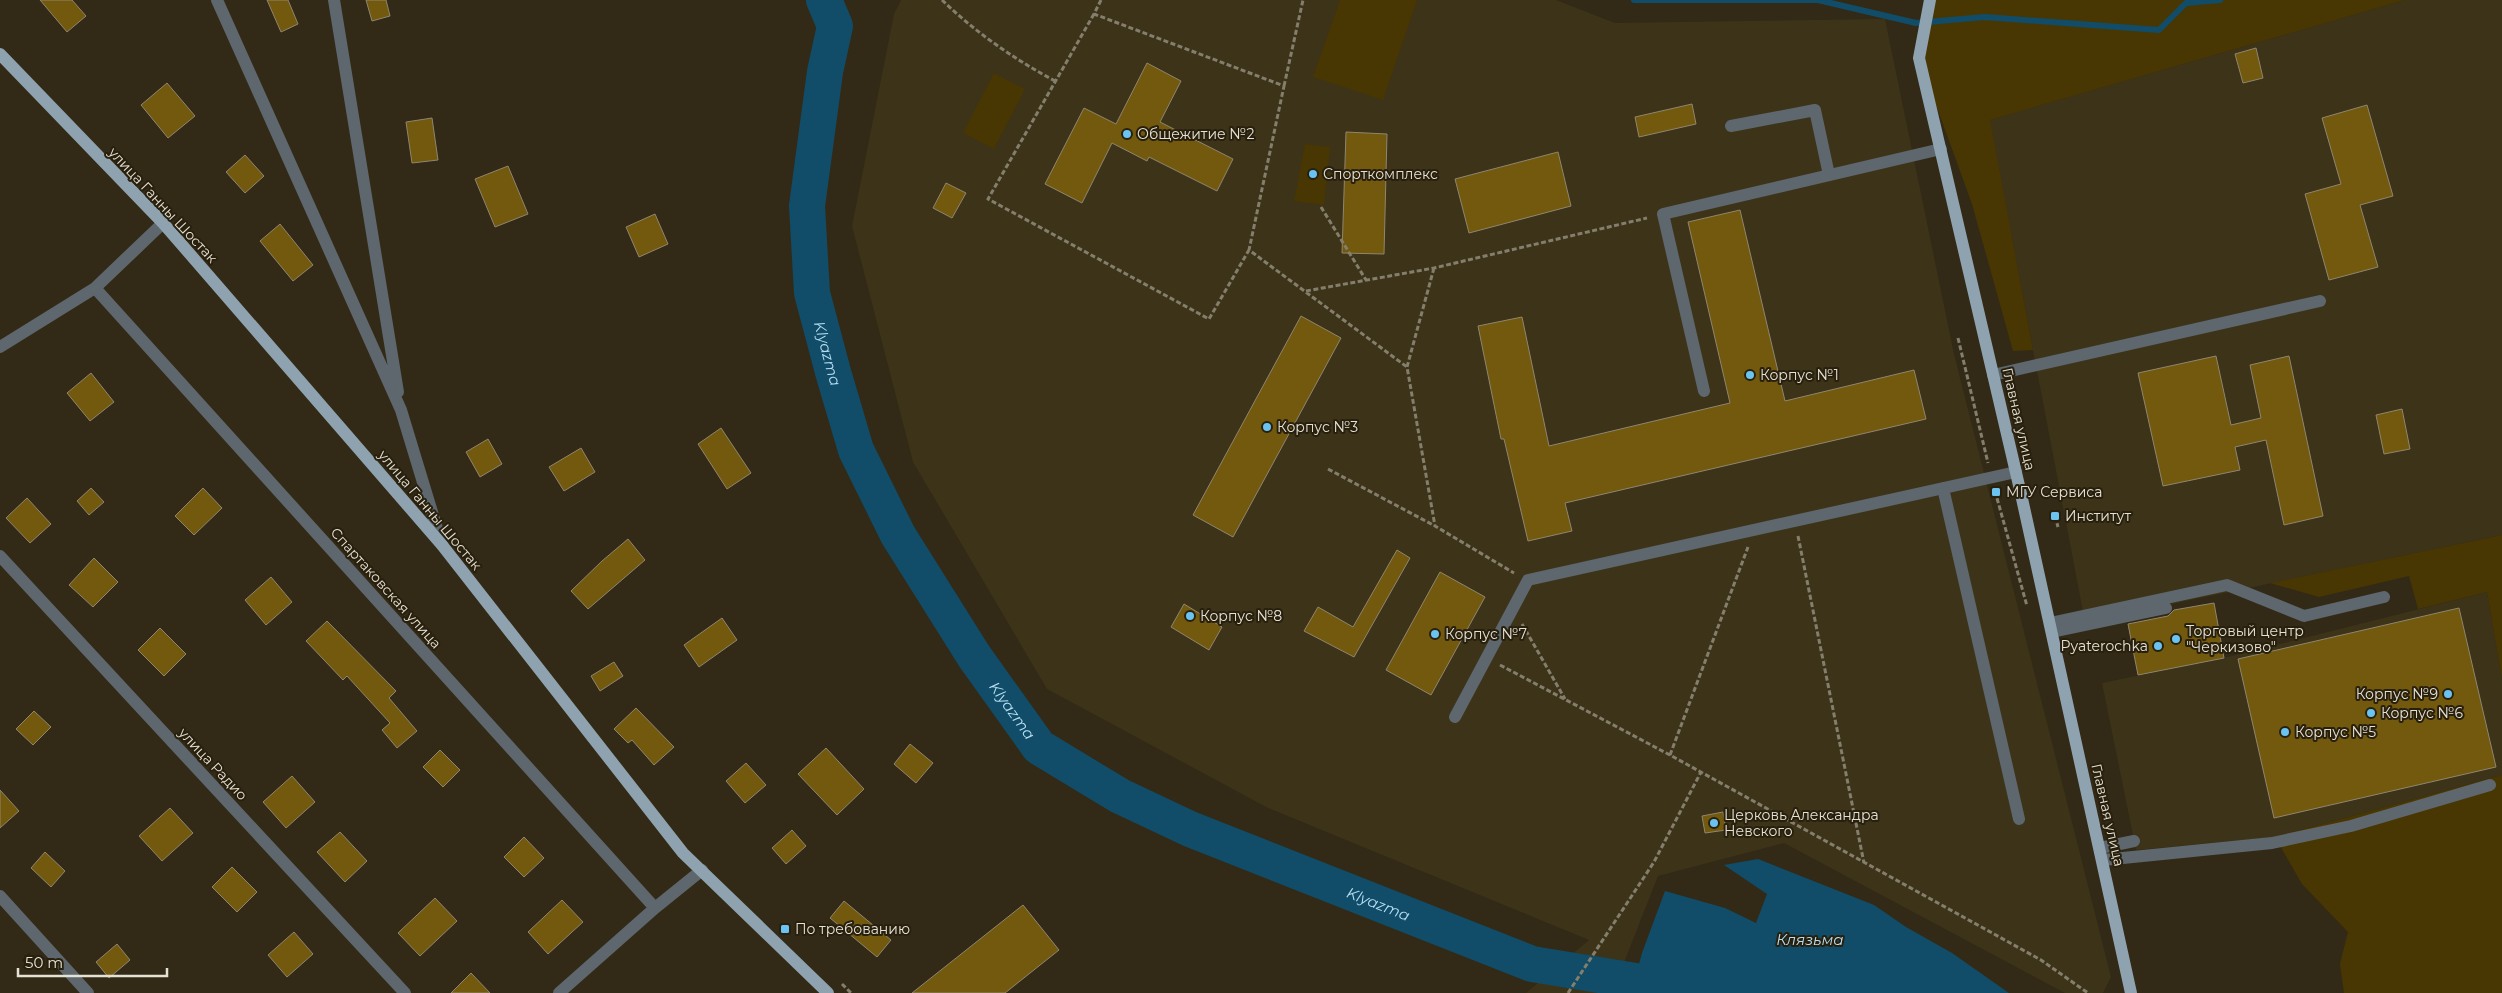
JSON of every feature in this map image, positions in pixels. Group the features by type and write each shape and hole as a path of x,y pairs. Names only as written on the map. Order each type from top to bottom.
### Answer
{"main road":[{"name":"Главная улица","path":"1930,2 1919,58 1994,374 2131,993"},
{"name":"улица Ганны Шостак","path":"0,54 163,224 442,545 683,853 828,993"}],"street":[{"path":"217,0 401,410 442,545"},
{"path":"334,0 401,410"},
{"path":"1731,126 1815,110 1829,175"},
{"path":"1704,391 1663,214 1941,149"},
{"path":"0,347 95,288 163,224"},
{"name":"Спартаковская улица","path":"95,288 655,908"},
{"path":"1994,374 2320,301"},
{"path":"1455,717 1528,580 2016,472"},
{"path":"1943,488 2019,819"},
{"name":"улица Радио","path":"0,556 405,993"},
{"path":"2051,627 2227,585 2304,616 2384,597"},
{"path":"2051,627 2166,608"},
{"path":"2101,854 2272,843 2350,826 2490,784"},
{"path":"2101,854 2134,841"},
{"path":"560,993 655,908 702,870"},
{"path":"0,896 88,993"}],"path":[{"path":"1101,0 988,199 1209,319 1249,250 1303,0"},
{"path":"944,1 965,23 1055,82"},
{"path":"1094,14 1284,86"},
{"path":"1321,207 1366,280"},
{"path":"1306,291 1434,268 1663,214"},
{"path":"1249,250 1407,367"},
{"path":"1434,268 1407,367 1435,526"},
{"path":"1958,338 1996,492"},
{"path":"1328,469 1435,526 1528,580"},
{"path":"2055,516 2058,527"},
{"path":"1795,520 1864,864"},
{"path":"1670,755 1755,530"},
{"path":"1513,609 1565,699"},
{"path":"1487,658 1670,755 1864,864 2041,960 2088,993"},
{"path":"1568,993 1654,862 1701,772"}],"shaded area":[{"path":"901,0 1556,0 1615,23 1885,19 1954,354 2111,977 2103,993 2065,993 1784,843 1658,876 1612,993 1526,993 1589,940 1268,808 1047,689 913,462 852,226 894,14"},
{"path":"1340,0 1417,0 1383,100 1313,77"},
{"path":"1930,0 2405,0 1990,120 2033,350 2013,351 1972,204 1919,58"},
{"path":"2405,0 2502,0 2502,535 2085,622 1989,120"},
{"path":"994,73 1025,89 994,149 963,133"},
{"name":"Спорткомплекс","path":"1305,144 1330,147 1324,205 1294,201"},
{"path":"2502,535 2502,680 2487,592 2418,609 2409,576 2319,597 2270,583"},
{"path":"2487,592 2502,680 2502,775 2275,837 2136,850 2102,683 2224,658"},
{"path":"2502,775 2502,993 2344,993 2340,964 2348,932 2302,884 2275,837"}],"water":[{"name":"Клязьма","path":"1758,859 1874,905 1906,927 1952,953 2009,993 1631,993 1642,953 1665,891 1725,908 1756,923 1767,894 1724,865"}],"building":[{"path":"40,0 72,0 86,16 67,32"},
{"path":"267,0 288,0 298,24 281,32"},
{"path":"366,0 386,0 390,16 372,21"},
{"path":"2256,48 2263,78 2243,83 2235,54"},
{"name":"Общежитие №2","path":"1147,63 1181,81 1160,122 1233,159 1217,191 1149,157 1147,161 1112,143 1082,203 1045,184 1084,108 1116,124"},
{"path":"167,83 195,116 168,138 141,105"},
{"path":"1692,104 1696,124 1639,137 1635,117"},
{"path":"2367,105 2393,196 2360,205 2378,267 2329,280 2305,194 2341,184 2322,118"},
{"path":"432,118 438,160 412,163 406,122"},
{"path":"1346,132 1387,134 1384,254 1342,253"},
{"path":"1558,152 1571,206 1469,233 1455,179"},
{"path":"245,155 264,176 245,193 226,172"},
{"path":"508,166 528,214 495,227 475,179"},
{"path":"946,183 966,193 952,218 933,208"},
{"name":"Корпус №1","path":"1740,210 1785,401 1914,370 1926,419 1565,503 1572,531 1528,541 1504,439 1501,439 1478,326 1522,317 1549,446 1730,403 1688,222"},
{"path":"655,214 668,244 639,257 626,227"},
{"path":"280,224 313,265 293,281 260,241"},
{"name":"Корпус №3","path":"1301,316 1341,338 1233,537 1193,515"},
{"path":"2216,356 2231,425 2261,418 2250,365 2289,356 2323,516 2284,525 2266,440 2235,447 2240,470 2163,486 2138,373"},
{"path":"91,373 114,402 90,421 67,393"},
{"path":"2402,409 2410,449 2384,454 2376,415"},
{"path":"721,428 751,473 727,489 698,444"},
{"path":"488,439 502,464 480,477 466,452"},
{"path":"581,448 595,472 564,491 549,467"},
{"path":"91,488 104,502 89,515 77,501"},
{"path":"203,488 222,508 194,535 175,516"},
{"path":"27,498 51,524 30,543 6,518"},
{"path":"628,539 645,560 588,609 571,591"},
{"path":"1397,550 1410,558 1354,657 1304,631 1318,607 1353,627"},
{"path":"94,558 118,582 93,607 69,585"},
{"name":"Корпус №7","path":"1440,572 1485,597 1431,695 1386,670"},
{"path":"271,577 292,602 266,625 245,600"},
{"name":"Торговый центр \"Черкизово\"","path":"2214,603 2224,658 2138,675 2128,624 2168,616 2174,610"},
{"name":"Корпус №8","path":"1184,604 1222,627 1209,650 1171,627"},
{"path":"2459,608 2496,767 2274,818 2238,659"},
{"path":"722,618 737,640 699,667 684,645"},
{"path":"327,621 396,691 389,698 417,731 397,748 382,730 390,723 347,676 343,680 306,641"},
{"path":"160,628 186,654 164,676 138,650"},
{"path":"614,662 623,676 600,691 591,676"},
{"path":"636,708 674,747 654,765 632,740 628,743 614,729"},
{"path":"34,711 51,727 33,745 16,729"},
{"path":"910,744 933,763 916,783 894,764"},
{"path":"826,748 864,789 837,815 798,774"},
{"path":"440,750 460,770 443,787 423,767"},
{"path":"746,763 766,785 745,803 726,781"},
{"path":"292,776 315,802 286,828 263,802"},
{"path":"0,790 19,811 0,828"},
{"path":"170,808 193,833 162,861 139,836"},
{"name":"Церковь Александра Невского","path":"1723,812 1726,830 1705,833 1702,816"},
{"path":"792,830 806,846 786,864 772,848"},
{"path":"340,832 367,861 345,882 317,852"},
{"path":"524,837 544,858 524,877 504,857"},
{"path":"45,852 65,871 51,887 31,868"},
{"path":"232,867 257,892 237,912 212,887"},
{"path":"435,898 457,921 420,956 398,933"},
{"path":"562,900 583,922 548,954 528,932"},
{"path":"844,901 891,940 877,957 830,918"},
{"path":"1023,905 1059,950 1005,993 912,993"},
{"path":"294,932 313,954 287,977 268,955"},
{"path":"117,944 130,960 109,978 96,962"},
{"path":"471,973 490,993 451,993"}],"waterway":[{"name":"Klyazma","path":"824,0 835,26 825,72 807,206 812,293 833,372 856,450 898,535 974,656 1039,747 1120,796 1190,829 1532,964 1709,993"},
{"path":"1634,0 1818,0 1916,23 1985,17 2159,30 2186,3 2220,0"}],"place":[{"name":"Общежитие №2","path":"1127,134"},
{"name":"Спорткомплекс","path":"1313,174"},
{"name":"Корпус №1","path":"1750,375"},
{"name":"Корпус №3","path":"1267,427"},
{"name":"МГУ Сервиса","path":"1996,492"},
{"name":"Институт","path":"2055,516"},
{"name":"Корпус №8","path":"1190,616"},
{"name":"Корпус №7","path":"1435,634"},
{"name":"Торговый центр \"Черкизово\"","path":"2176,639"},
{"name":"Pyaterochka","path":"2158,646"},
{"name":"Корпус №9","path":"2448,694"},
{"name":"Корпус №6","path":"2371,713"},
{"name":"Корпус №5","path":"2285,732"},
{"name":"Церковь Александра Невского","path":"1714,823"},
{"name":"По требованию","path":"785,929"}]}
